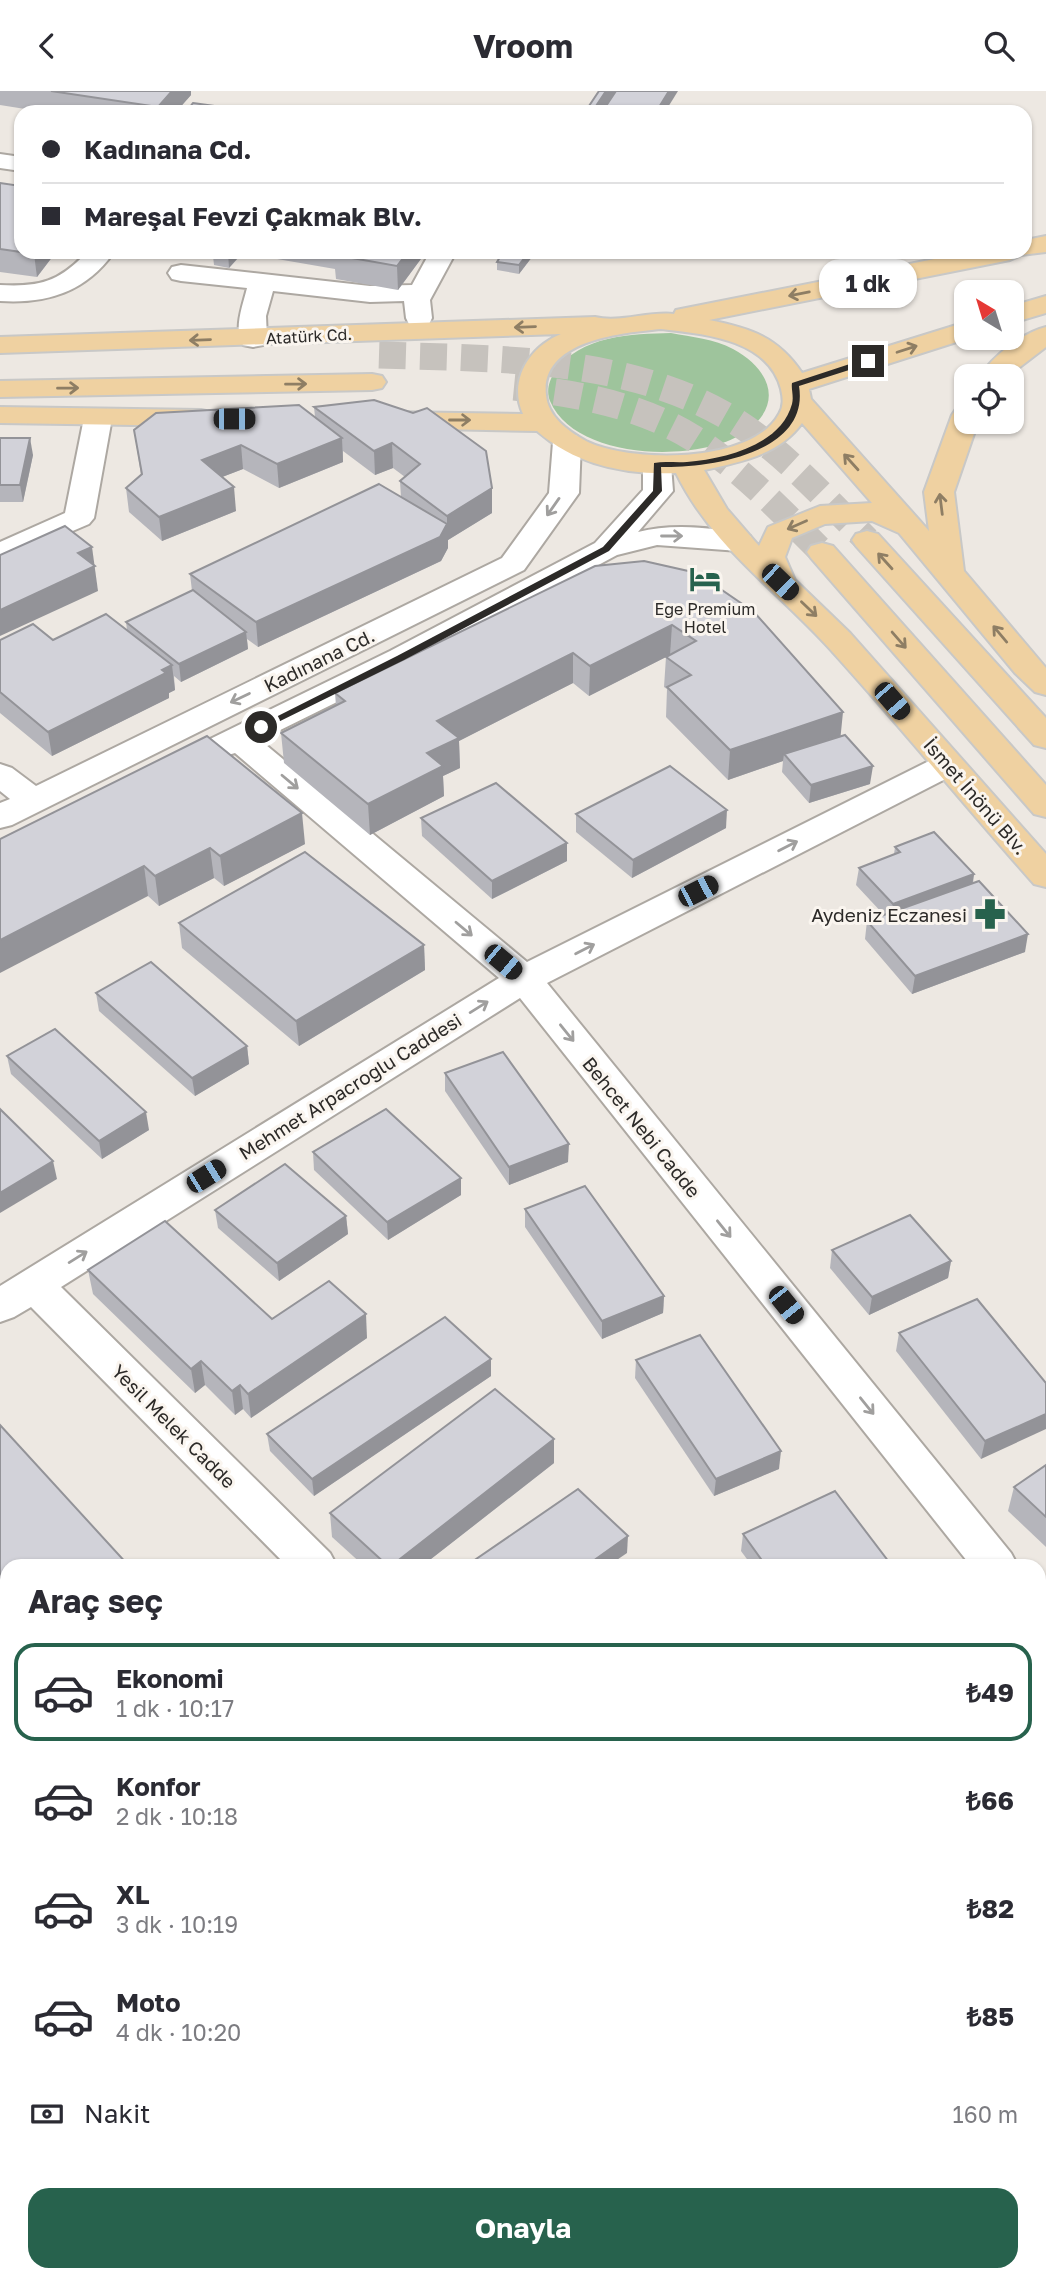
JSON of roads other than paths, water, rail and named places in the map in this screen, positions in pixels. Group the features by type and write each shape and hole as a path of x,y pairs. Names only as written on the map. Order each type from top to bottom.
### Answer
{"main road":[{"path":"554,432 530,399 533,375 550,353 580,336 618,325 661,321 975,259"},
{"path":"1024,311 1046,304"},
{"path":"371,419 554,432 601,456 672,465 728,458 763,444 787,425 796,393 794,377 775,355 744,337 705,325 661,321"},
{"name":"Atatürk Cd.","path":"0,345 253,339 420,330 618,325"},
{"path":"796,393 954,334"},
{"path":"1004,364 1046,335"},
{"name":"Atatürk Cd.","path":"0,367 379,355"},
{"path":"0,389 372,382"},
{"path":"796,393 1026,666 1046,685"},
{"path":"0,415 234,419"},
{"path":"949,572 939,492 959,434"},
{"name":"İsmet İnönü Blv.","path":"672,465 739,542 838,638 1046,876"},
{"path":"780,582 770,557 779,533 820,515 876,512 909,527"},
{"path":"867,540 1046,738"},
{"path":"822,552 1046,806"}],"street":[{"path":"0,293 28,295 60,287 85,272 95,259"},
{"path":"420,330 417,300 439,259"},
{"path":"181,273 370,295 420,293"},
{"path":"253,339 253,316 262,282"},
{"path":"0,553 79,518 98,418"},
{"name":"Kadınana Cd.","path":"0,817 513,564 564,493 554,432"},
{"name":"Kadınana Cd.","path":"188,763 401,658 606,549 658,491 672,465"},
{"path":"606,549 656,536 739,542"},
{"name":"Behcet Nebi Cadde","path":"238,738 524,979 990,1559"},
{"name":"Mehmet Arpacroglu Caddesi","path":"17,1296 524,979 947,765"},
{"path":"0,775 33,800"},
{"name":"Yesil Melek Cadde","path":"17,1296 307,1559"}],"tunnel":[{"path":"379,355 555,364 642,381 683,395 723,414 762,441 799,472 867,540"},
{"path":"514,387 607,402 673,427 711,450 745,477 822,552"}],"place":[{"name":"Ege Premium Hotel","path":"705,579"},
{"name":"Aydeniz Eczanesi","path":"990,914"}]}
